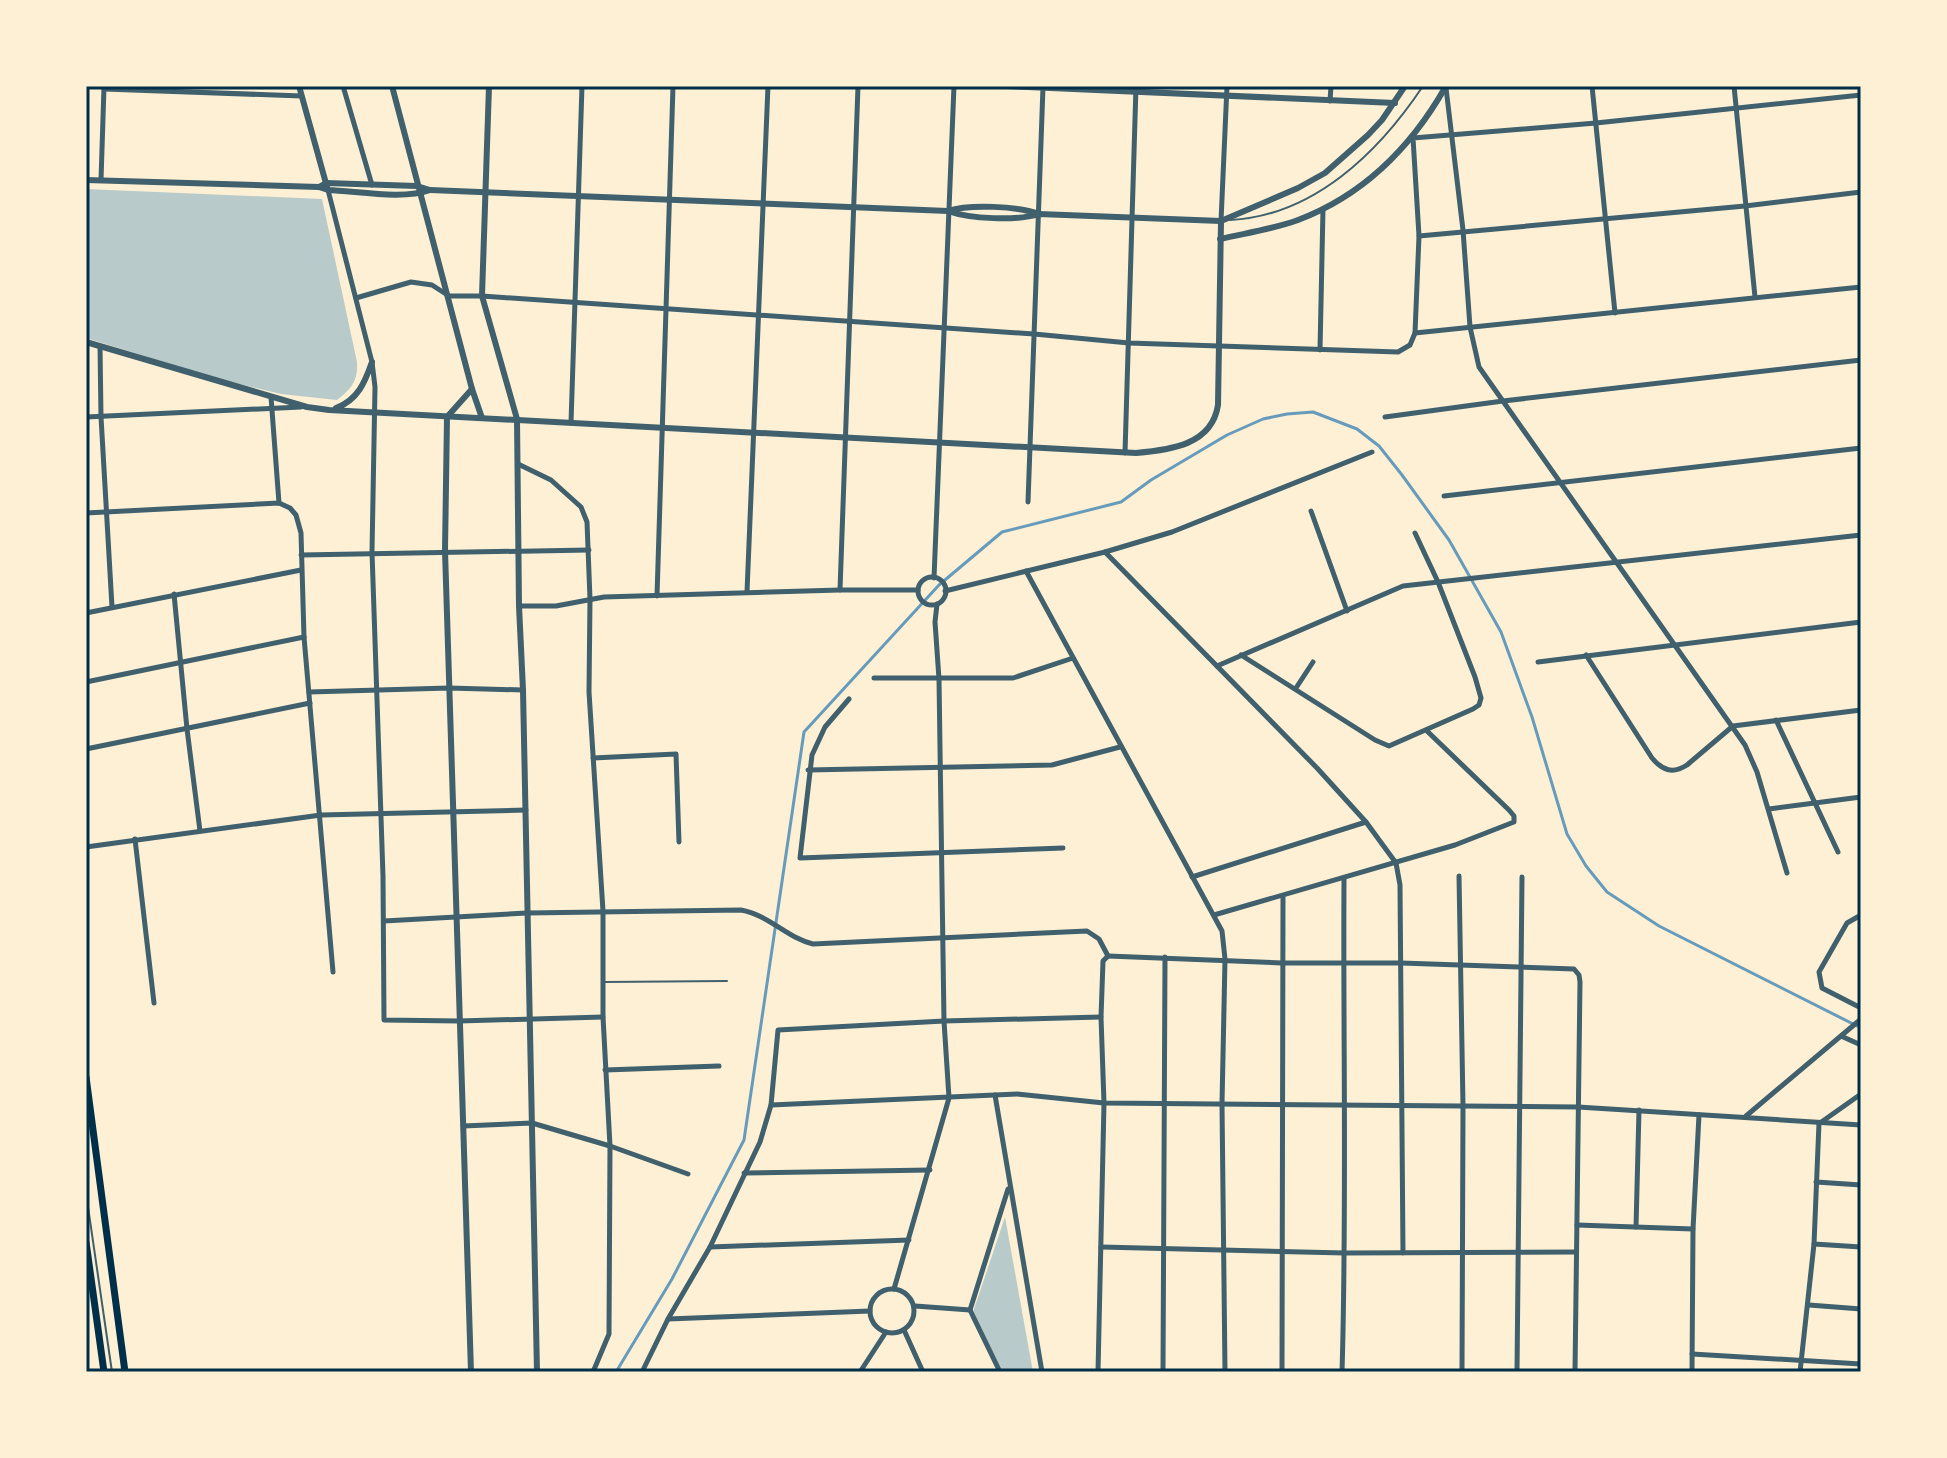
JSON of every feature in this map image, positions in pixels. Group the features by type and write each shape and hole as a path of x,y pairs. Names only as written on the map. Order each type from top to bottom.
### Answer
{"main road":[{"path":"86,1077 125,1372"},
{"path":"86,1242 104,1372"}],"street":[{"path":"299,86 372,362 376,399 372,552 382,813 384,1020 603,1017"},
{"path":"343,86 372,185"},
{"path":"392,86 482,418"},
{"path":"489,86 482,296 517,419 537,1372"},
{"path":"571,423 582,86"},
{"path":"657,596 673,86"},
{"path":"747,592 756,316 768,86"},
{"path":"840,590 858,86"},
{"path":"894,1289 949,1098 944,1021 939,679 935,622 937,604 944,597 945,589 936,578 942,328 954,86"},
{"path":"1006,86 1136,88 1227,96 1395,103"},
{"path":"86,342 219,379 271,397 329,410 1151,452 1179,445 1212,427 1218,405 1220,239 1227,86"},
{"path":"1330,101 1331,86"},
{"path":"86,180 324,186 948,211 960,207 1027,209 1039,214 1221,221 1325,173 1368,135 1405,86"},
{"path":"1220,239 1297,220 1323,209 1377,173 1413,138 1446,86"},
{"path":"1446,86 1463,230 1470,327 1479,367 1733,726 1752,758 1787,873"},
{"path":"1592,86 1615,313"},
{"path":"1734,86 1755,297"},
{"path":"101,180 104,87 302,96"},
{"path":"1028,502 1043,87"},
{"path":"1125,453 1136,88"},
{"path":"1413,138 1596,123 1861,95"},
{"path":"356,298 411,282 432,285 449,296 1034,334 1129,343 1403,350 1410,345 1415,333 1419,236 1413,138"},
{"path":"324,186 372,185 418,190"},
{"path":"1419,236 1745,206 1861,192"},
{"path":"1320,350 1323,209"},
{"path":"1415,333 1861,287"},
{"path":"100,346 105,512 112,607"},
{"path":"1385,417 1861,360"},
{"path":"329,410 345,405 358,394 372,362"},
{"path":"471,1372 445,551 447,417 472,389"},
{"path":"271,397 279,503"},
{"path":"86,417 307,407"},
{"path":"1444,496 1861,448"},
{"path":"945,589 1105,552 1213,517 1372,452"},
{"path":"518,464 551,480 581,507 587,522 589,692 603,911 603,1017 610,1146 609,1334 593,1372"},
{"path":"86,513 279,503 296,515 301,533 304,637 333,972"},
{"path":"1311,511 1347,611"},
{"path":"1240,654 1387,745 1427,731 1473,709 1481,698 1438,582 1415,533"},
{"path":"1217,666 1403,586 1861,535"},
{"path":"301,555 589,550"},
{"path":"1105,552 1317,768 1366,822 1396,863 1400,885 1403,1253"},
{"path":"86,613 301,570"},
{"path":"1026,571 1222,931 1225,959 1222,1104 1225,1372"},
{"path":"918,593 922,582 936,578"},
{"path":"519,606 556,606 590,599 747,592 840,590 918,593"},
{"path":"918,593 926,604 937,604"},
{"path":"174,594 200,831"},
{"path":"1538,662 1861,622"},
{"path":"86,682 304,637"},
{"path":"1586,655 1660,767 1673,771 1687,765 1733,726 1861,710"},
{"path":"874,678 1013,678 1073,658"},
{"path":"1295,688 1313,662"},
{"path":"309,692 449,688 523,690"},
{"path":"849,699 818,739 808,770 800,858 1063,848"},
{"path":"86,749 310,703"},
{"path":"1776,720 1838,852"},
{"path":"1214,915 1396,863 1514,822 1515,818 1509,810 1427,731"},
{"path":"808,770 1052,765 1120,747"},
{"path":"593,758 676,754 679,842"},
{"path":"1769,809 1861,797"},
{"path":"86,847 321,815 526,810"},
{"path":"1192,877 1366,822"},
{"path":"135,839 154,1003"},
{"path":"1459,876 1463,1106 1462,1372"},
{"path":"1517,1372 1522,877"},
{"path":"1342,1372 1345,1253 1344,879"},
{"path":"1282,1372 1283,897"},
{"path":"384,921 527,913 741,910 763,917 804,942 813,944 1087,931 1099,939 1108,956"},
{"path":"1861,915 1847,923 1819,972 1822,988 1861,1008"},
{"path":"1098,1372 1104,1103 1101,1017 1103,961 1108,956 1574,969 1580,982 1575,1372"},
{"path":"1163,1372 1165,957"},
{"path":"642,1372 668,1319 710,1247 760,1142 771,1105 778,1030 1101,1017"},
{"path":"1745,1117 1861,1019"},
{"path":"1841,1036 1861,1045"},
{"path":"605,1070 719,1066"},
{"path":"1819,1123 1861,1094"},
{"path":"771,1105 995,1095 1044,1096 1104,1103 1521,1105 1861,1125"},
{"path":"995,1095 1042,1372"},
{"path":"1636,1227 1639,1110"},
{"path":"1692,1372 1693,1229 1699,1115"},
{"path":"463,1126 532,1123 688,1174"},
{"path":"1800,1372 1814,1244 1819,1123"},
{"path":"744,1173 930,1170"},
{"path":"1816,1182 1861,1185"},
{"path":"1000,1372 970,1310 1009,1185"},
{"path":"1577,1225 1693,1229"},
{"path":"710,1247 909,1240"},
{"path":"1814,1244 1861,1247"},
{"path":"1101,1247 1225,1252 1576,1252"},
{"path":"894,1289 907,1294 914,1306 913,1320 904,1330 886,1332 874,1324 870,1311 880,1292 894,1289"},
{"path":"1809,1305 1861,1309"},
{"path":"914,1306 970,1310"},
{"path":"668,1319 870,1311"},
{"path":"904,1330 923,1372"},
{"path":"860,1372 886,1332"},
{"path":"1692,1354 1861,1364"}],"lane":[{"path":"1221,221 1278,211 1318,194 1338,180 1388,133 1423,86"},
{"path":"603,982 727,981"},
{"path":"86,1193 112,1372"}],"shaded area":[{"path":"86,189 322,199 357,362 355,379 350,388 337,400 281,394 219,379 86,338"},
{"path":"1005,1217 1033,1372 999,1372 971,1318"}],"waterway":[{"path":"616,1372 672,1279 744,1140 804,732 939,585 1002,532 1121,502 1151,480 1227,435 1263,419 1313,412 1357,429 1379,446 1402,475 1449,540 1501,632 1532,717 1567,834 1586,866 1607,892 1659,926 1861,1028"}]}
